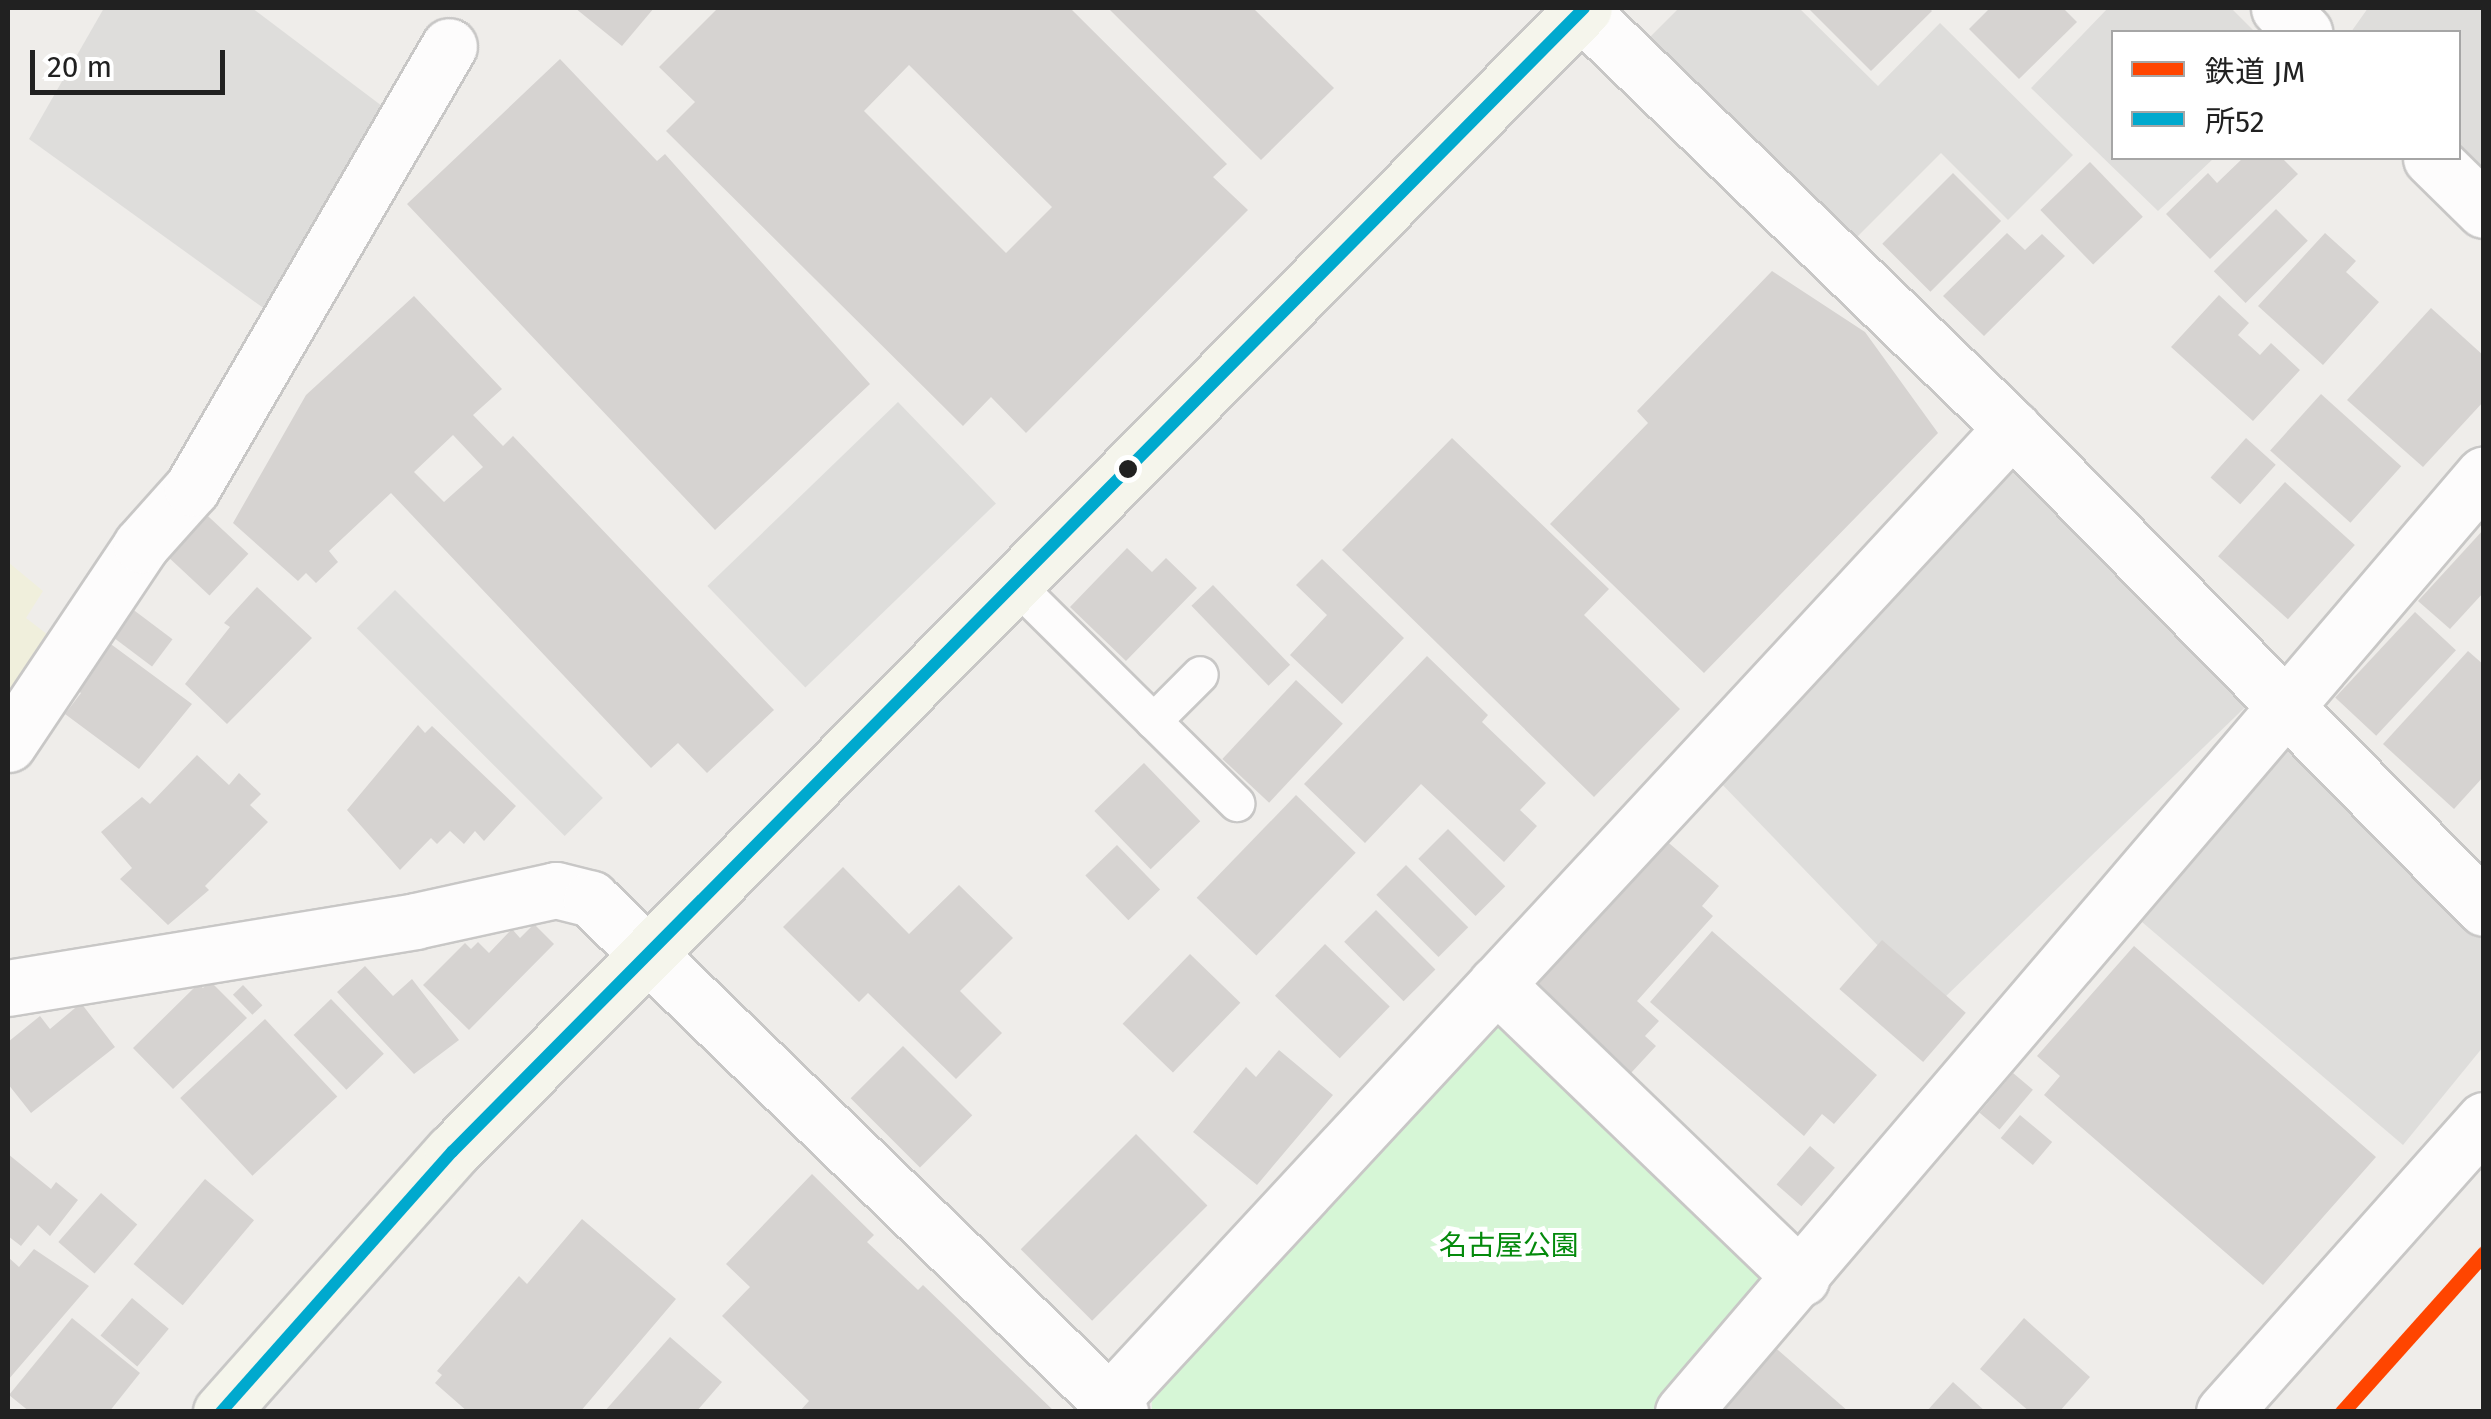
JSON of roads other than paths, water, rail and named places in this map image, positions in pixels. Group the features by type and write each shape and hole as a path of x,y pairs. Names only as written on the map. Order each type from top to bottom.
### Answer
{"main road":[{"path":"221,1412 452,1152 1583,9"}],"street":[{"path":"2279,8 2301,30"},
{"path":"2305,30 2324,8"},
{"path":"1583,9 2012,428 2484,908"},
{"path":"8,744 140,545 192,488 449,46"},
{"path":"2432,160 2484,210"},
{"path":"8,988 414,921 556,890 592,899 650,949 1115,1406 1496,984 2012,428"},
{"path":"1683,1412 2484,474"},
{"path":"1496,984 1801,1278"},
{"path":"2224,1412 2484,1120"}],"lane":[{"path":"1014,583 1236,803"},
{"path":"1153,721 1200,674"}],"rail line":[{"name":"JM","path":"2342,1412 2484,1253"}],"park label":[{"name":"名古屋公園","path":"1509,1246"}]}
